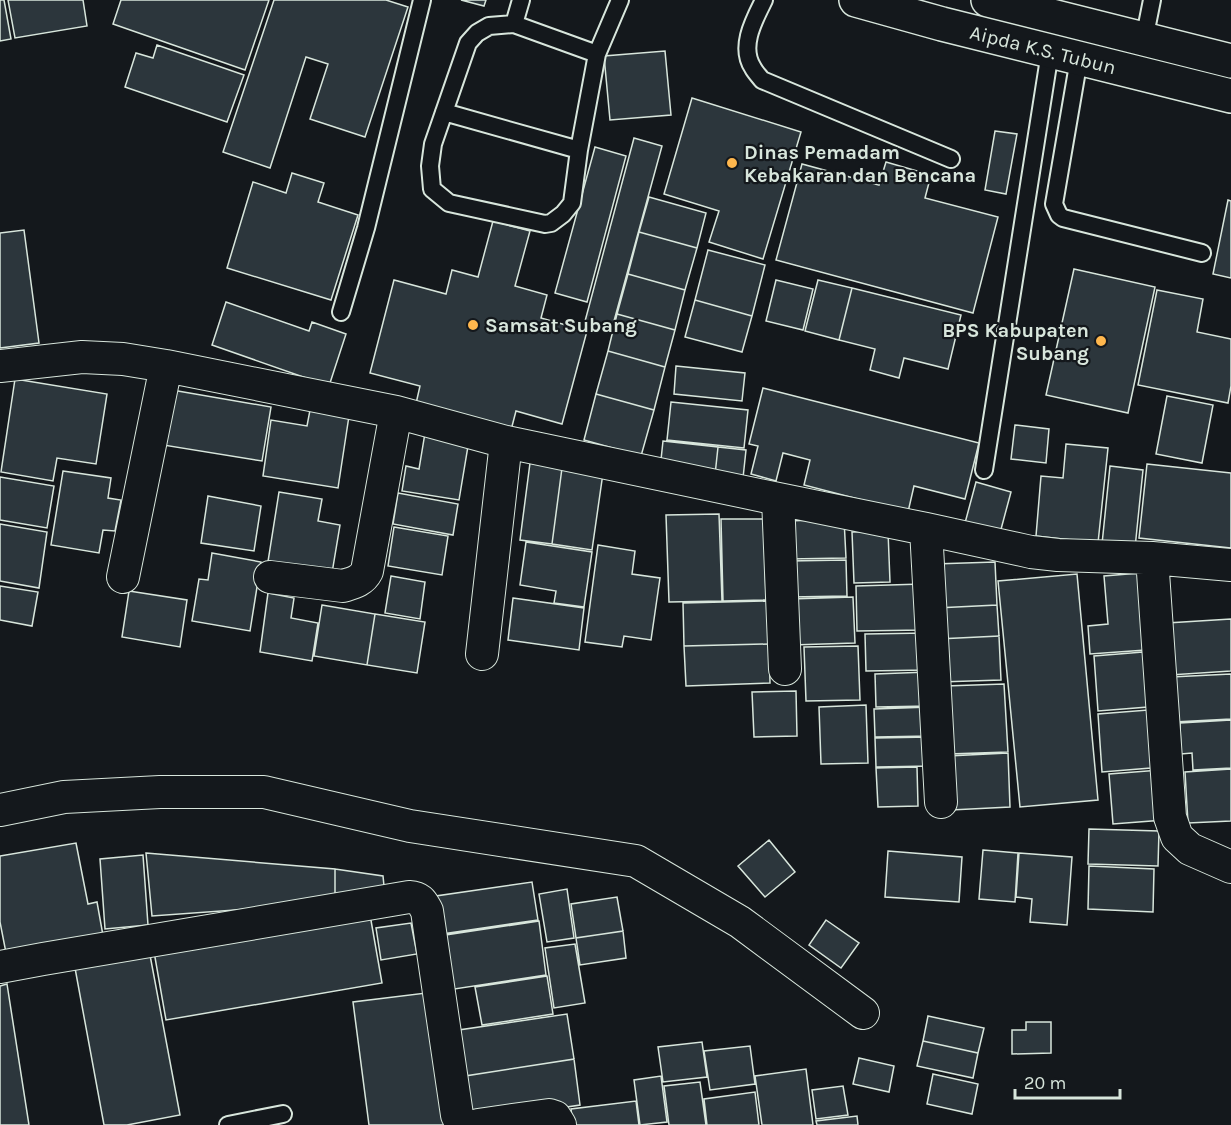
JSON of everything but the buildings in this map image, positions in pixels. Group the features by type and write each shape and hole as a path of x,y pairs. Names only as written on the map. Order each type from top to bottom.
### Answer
{"street":[{"name":"Aipda K.S. Tubun","path":"856,0 942,24 1231,96"},
{"name":"Aipda K.S. Tubun","path":"988,0 1231,62"},
{"path":"0,366 82,357 123,359 396,412 506,442 1031,552 1152,558 1231,565"},
{"path":"123,577 166,366"},
{"path":"270,577 343,586 363,578 367,571 396,412"},
{"path":"482,654 506,442"},
{"path":"778,499 785,669"},
{"path":"926,529 941,802"},
{"path":"1152,558 1170,817 1177,837 1190,849 1231,867"},
{"path":"0,810 64,797 160,792 264,792 410,826 636,861 740,922 863,1013"},
{"path":"0,967 409,897 416,898 421,900 428,912 457,1115 464,1125"},
{"path":"478,1125 549,1115 555,1117 560,1125"}],"lane":[{"path":"341,312 366,228 422,0"},
{"path":"514,24 521,0"},
{"path":"597,54 514,24 489,26 477,33 468,43 433,144 430,166 432,189 449,203 545,224 551,223 563,214 572,203 579,150 597,54 620,0"},
{"path":"764,0 748,40 748,54 752,67 762,80 951,159"},
{"path":"1144,40 1152,0"},
{"path":"1065,55 1054,204 1059,215 1063,218 1202,253"},
{"path":"984,470 1065,55"},
{"path":"444,112 579,150"},
{"path":"228,1125 283,1114"}],"place":[{"name":"Dinas Pemadam Kebakaran dan Bencana","path":"732,163"},
{"name":"Samsat Subang","path":"473,325"},
{"name":"BPS Kabupaten Subang","path":"1101,341"}]}
